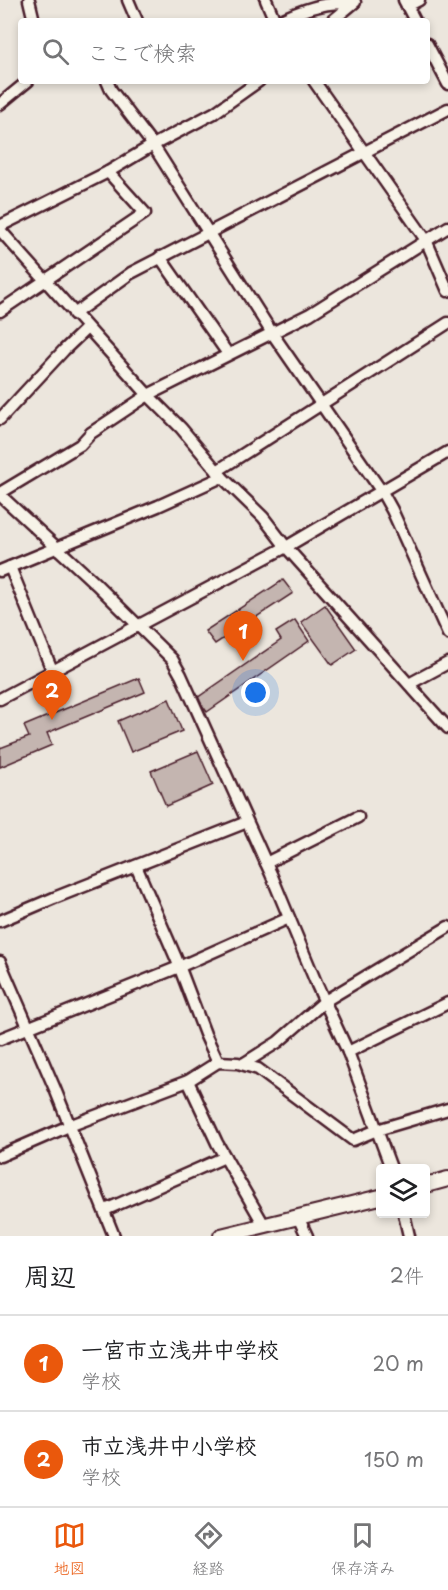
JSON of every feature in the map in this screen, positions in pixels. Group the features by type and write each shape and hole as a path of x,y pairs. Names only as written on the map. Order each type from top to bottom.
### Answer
{"main road":[{"path":"430,1184 448,1179"},
{"path":"221,1236 376,1198"}],"street":[{"path":"29,0 33,18"},
{"path":"128,0 136,18"},
{"path":"266,0 275,18"},
{"path":"414,18 406,3 419,0"},
{"path":"283,18 304,8 355,2"},
{"path":"336,18 355,2"},
{"path":"430,50 448,84"},
{"path":"0,104 24,84"},
{"path":"108,84 153,145 272,333 382,492 448,634"},
{"path":"255,84 214,113 0,228 74,314 181,428 220,474 263,517 286,546 448,728"},
{"path":"316,84 426,240 448,291"},
{"path":"74,314 131,273 160,257 448,109"},
{"path":"0,311 145,213 108,172"},
{"path":"390,1164 348,1052 266,863 172,659 0,494 80,446 91,433 148,395 310,314 448,227"},
{"path":"160,257 228,354"},
{"path":"52,670 5,569 220,474 448,323"},
{"path":"0,419 87,328"},
{"path":"0,699 286,546 448,452"},
{"path":"409,684 448,663"},
{"path":"266,863 358,817"},
{"path":"0,921 247,822"},
{"path":"136,866 179,967 204,1034 218,1062"},
{"path":"0,1039 179,967 289,918"},
{"path":"243,1064 278,1042 325,1001 448,927"},
{"path":"0,962 114,1236"},
{"path":"348,1052 448,1003"},
{"path":"0,1156 69,1126 188,1081 218,1062 243,1064 258,1069 352,1140 377,1130 448,1109"},
{"path":"188,1081 225,1157 264,1225"},
{"path":"105,1210 225,1157"},
{"path":"298,1217 307,1236"},
{"path":"405,1218 409,1236"}],"building":[{"path":"283,580 293,593 215,644 205,631"},
{"path":"325,605 356,649 332,665 301,622"},
{"path":"295,620 309,641 207,712 197,698 281,640 276,632"},
{"path":"139,678 145,692 47,733 52,745 0,767 0,748 29,737 24,726"},
{"path":"169,699 182,731 131,752 118,721"},
{"path":"198,751 213,785 166,806 151,771"}],"place":[{"name":"一宮市立浅井中学校","path":"243,661"},
{"name":"市立浅井中小学校","path":"52,720"}]}
